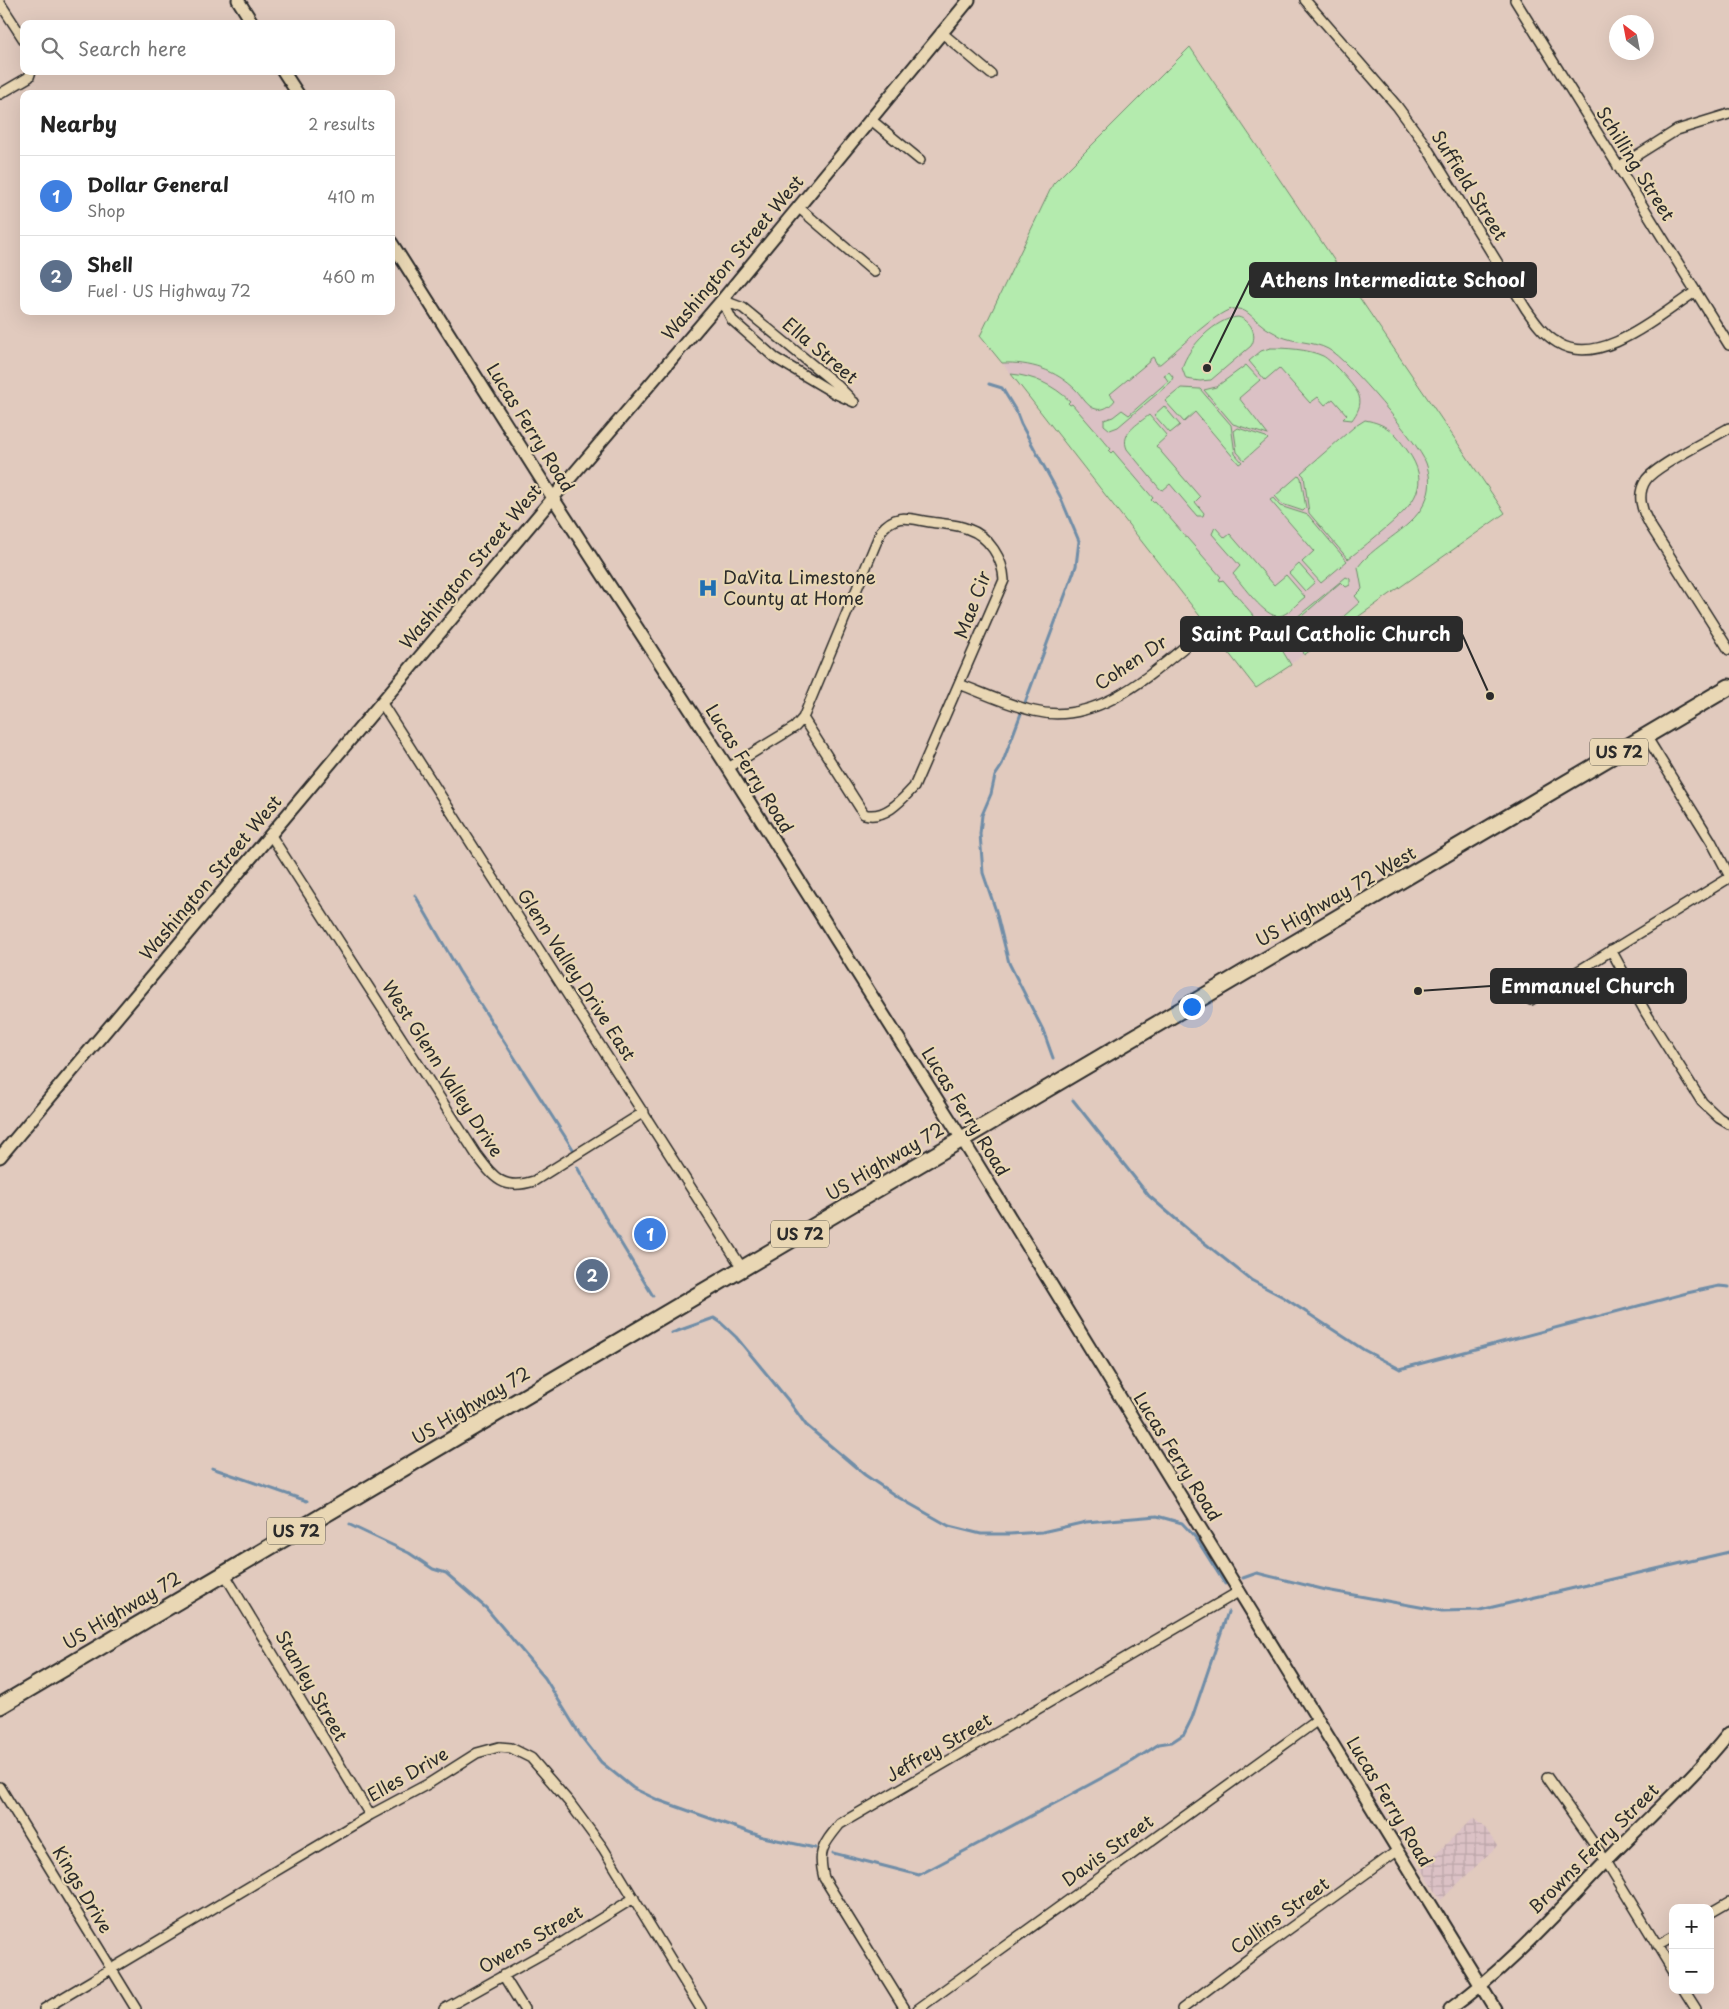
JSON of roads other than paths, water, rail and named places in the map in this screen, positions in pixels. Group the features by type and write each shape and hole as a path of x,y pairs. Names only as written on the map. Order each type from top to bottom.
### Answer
{"highway":[{"name":"US Highway 72 West","path":"962,1138 1729,687"},
{"name":"US Highway 72","path":"0,1706 962,1138"}],"street":[{"path":"238,0 250,20"},
{"name":"Washington Street West","path":"0,1157 381,702 722,300 969,0"},
{"name":"Suffield Street","path":"1305,0 1397,106 1424,143 1526,309 1539,328 1557,343 1579,350 1603,347 1635,332 1695,292"},
{"name":"Schilling Street","path":"1515,0 1729,345"},
{"path":"0,3 20,34"},
{"path":"941,32 991,74"},
{"path":"0,94 30,75"},
{"path":"286,75 296,90"},
{"path":"1618,167 1678,130 1729,114"},
{"path":"870,119 920,160"},
{"path":"798,207 874,272"},
{"name":"Lucas Ferry Road","path":"395,248 553,498 728,768 962,1138 1495,2009"},
{"name":"Ella Street","path":"722,300 743,308 837,385 854,402 834,393 774,358 732,320 722,300"},
{"path":"1729,428 1664,465 1647,478 1642,489 1641,502 1644,514 1650,525 1729,650"},
{"name":"Mae Cir","path":"728,768 795,727 803,718 881,531 893,520 904,518 968,529 985,541 999,557 1003,568 1004,580 914,787 901,801 882,814 873,817 864,814 803,718"},
{"name":"Cohen Dr","path":"959,684 1029,710 1063,714 1098,705 1119,696 1203,632"},
{"name":"Glenn Valley Drive East","path":"381,702 742,1268"},
{"path":"1531,1000 1729,876 1711,841 1646,736"},
{"name":"West Glenn Valley Drive","path":"270,834 476,1154 499,1180 510,1185 522,1185 534,1181 644,1112"},
{"path":"1611,950 1646,1013 1702,1102 1718,1118 1729,1124"},
{"name":"Stanley Street","path":"224,1573 370,1815"},
{"name":"Jeffrey Street","path":"905,2009 824,1878 820,1853 825,1842 840,1824 1240,1591"},
{"name":"Davis Street","path":"918,2009 1318,1720"},
{"name":"Browns Ferry Street","path":"1450,2009 1499,1971 1662,1806 1729,1733"},
{"name":"Elles Drive","path":"44,2009 370,1815 428,1784 477,1753 499,1747 510,1748 531,1758 569,1802 603,1848 701,2009"},
{"path":"1547,1777 1606,1861 1669,1965"},
{"name":"Kings Drive","path":"0,1787 136,2009"},
{"name":"Collins Street","path":"1182,2009 1397,1850"},
{"name":"Owens Street","path":"444,2009 558,1945 634,1898"},
{"path":"1714,1911 1729,1902"},
{"path":"1657,1946 1669,1939"},
{"path":"503,1975 524,2009"},
{"path":"1687,1994 1696,2009"}],"waterway":[{"path":"989,384 1002,388 1016,411 1021,424 1060,496 1079,541 1076,566 1001,767 995,776 991,794 982,815 980,834 983,873 996,911 1009,963 1043,1030 1053,1058"},
{"path":"415,895 459,971 573,1149"},
{"path":"1073,1100 1149,1196 1192,1233 1251,1280 1283,1297 1364,1350 1400,1369 1687,1293 1719,1286 1729,1287"},
{"path":"577,1167 653,1296"},
{"path":"672,1333 714,1318 720,1322 736,1337 806,1425 865,1475 896,1496 949,1526 981,1534 1010,1534 1042,1532 1086,1522 1157,1516 1182,1523 1196,1538 1225,1584"},
{"path":"212,1468 307,1501"},
{"path":"350,1525 409,1553 433,1569 446,1573 486,1608 545,1678 580,1735 601,1762 633,1788 658,1800 763,1837 815,1848"},
{"path":"1243,1578 1257,1573 1326,1590 1442,1611 1480,1610 1729,1552"},
{"path":"833,1853 919,1875 1133,1761 1159,1744 1172,1742 1184,1734 1192,1718 1228,1612"}],"place":[{"name":"Athens Intermediate School","path":"1207,368"},
{"name":"DaVita Limestone County at Home","path":"708,588"},
{"name":"Saint Paul Catholic Church","path":"1490,696"},
{"name":"Emmanuel Church","path":"1418,991"},
{"name":"Dollar General","path":"650,1234"},
{"name":"Shell","path":"592,1275"}]}
